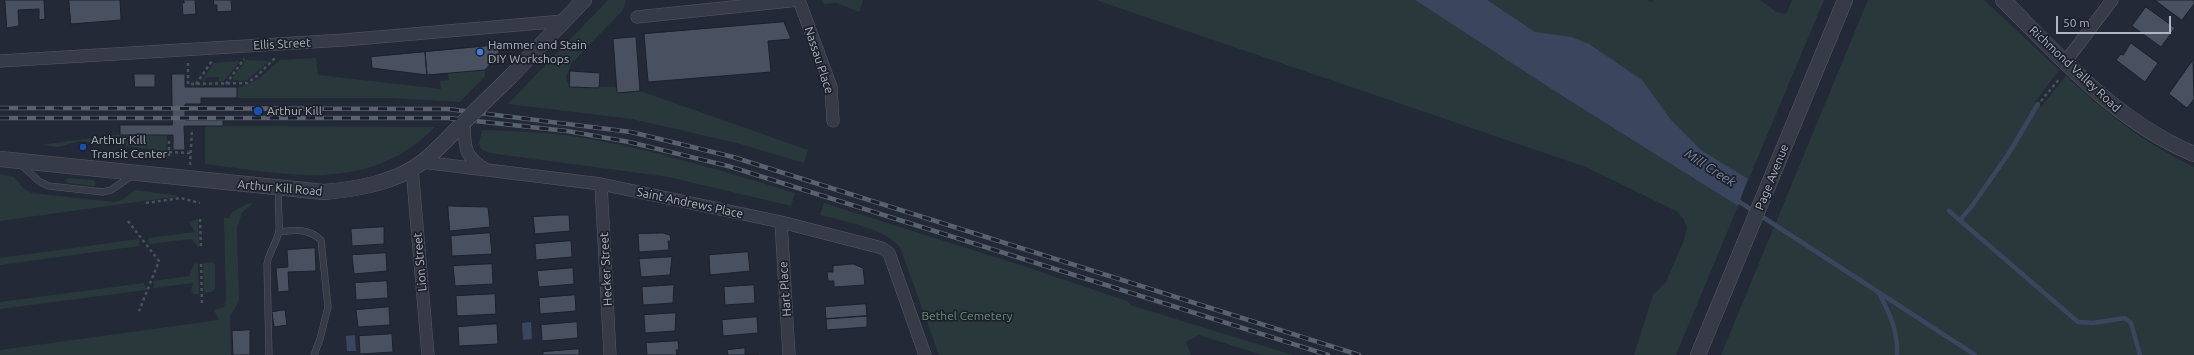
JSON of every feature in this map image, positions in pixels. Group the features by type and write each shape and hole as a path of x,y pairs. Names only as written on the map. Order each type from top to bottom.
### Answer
{"street":[{"name":"Arthur Kill Road","path":"0,159 279,189 324,192 342,190 384,181 417,165 442,145 584,0"},
{"path":"637,17 799,0"},
{"name":"Nassau Place","path":"799,0 831,87 833,121"},
{"name":"Page Avenue","path":"1698,355 1845,0"},
{"name":"Richmond Valley Road","path":"2004,0 2125,116 2150,132 2194,154"},
{"path":"2068,63 2112,0"},
{"name":"Ellis Street","path":"0,62 344,40 563,21"},
{"path":"464,122 464,146 467,154 472,160 486,170"},
{"name":"Saint Andrews Place","path":"417,165 486,170 601,184 781,222 882,248 889,253 925,355"},
{"name":"Lion Street","path":"417,165 428,355"},
{"name":"Hecker Street","path":"601,184 610,355"},
{"name":"Hart Place","path":"781,222 789,355"}],"lane":[{"path":"17,161 40,182 49,186 103,192 111,190 136,173"},
{"path":"269,355 267,264 268,254 279,232 277,204 279,189"},
{"path":"279,232 302,230 315,235 321,240 328,307 320,339 314,355"}],"path":[{"path":"188,63 188,84 242,84 252,81 277,57"},
{"path":"226,84 244,59"},
{"path":"196,84 213,61"},
{"path":"2041,101 2068,63"},
{"path":"190,165 192,129"},
{"path":"170,138 169,154 191,153"},
{"path":"188,194 188,199"},
{"path":"146,203 177,198 188,199 200,203"},
{"path":"200,219 201,248"},
{"path":"128,221 159,261 139,311"},
{"path":"201,264 202,304"}],"green space":[{"path":"608,0 626,0 623,10 571,64 566,78 570,87 617,87 618,93 640,91 808,150 804,163 737,143 632,119 508,104"},
{"path":"822,0 863,0 859,12 837,3 823,4"},
{"path":"1096,0 1415,0 1556,92 1738,206 1676,355 1634,355 1653,295 1666,282 1684,240 1687,228 1683,218 1676,211 1586,167"},
{"path":"1471,0 1648,0 1652,3 1654,0 1760,0 1775,11 1784,14 1787,12 1792,0 1824,0 1747,183"},
{"path":"1868,0 1984,0 2059,70 2035,102 2041,107 2066,76 2096,103 2142,138 2194,167 2194,355 1721,355"},
{"path":"316,58 318,75 441,89 440,81 449,80 448,73 485,70 485,76 460,102 392,98 237,98 238,88 257,80 280,60"},
{"path":"246,60 269,61 247,80 241,81 232,79"},
{"path":"240,61 224,81 219,81 219,77 206,77 205,81 202,81 214,63"},
{"path":"205,126 435,127 409,149 382,163 354,171 326,175 297,175 205,164"},
{"path":"482,130 564,135 622,145 795,193 791,206 669,177 490,153 481,149 479,144"},
{"path":"120,134 167,135 166,151 80,141 58,147 41,145"},
{"path":"0,174 14,177 24,189 32,193 113,202 122,200 135,190 180,196 0,221"},
{"path":"68,178 93,180 96,183 94,186 68,183 65,180"},
{"path":"249,203 253,203 242,213 237,227 239,299 236,307 230,315 231,355 0,355 0,350 219,320 214,310 224,307 226,300 224,218 229,218 232,212"},
{"name":"Bethel Cemetery","path":"824,203 1020,265 1130,302 1130,305 1293,355 1262,355 1199,335 1186,342 1191,355 939,355 900,247 893,240 874,230 820,215"},
{"path":"198,219 199,248 191,239 149,244 148,238 195,232 189,222"},
{"path":"139,239 139,246 0,265 0,258"},
{"path":"212,262 215,265 215,289 212,292 204,293 203,263"},
{"path":"198,263 199,294 194,294 191,292 193,283 154,288 153,281 189,276 194,264"},
{"path":"144,283 146,290 0,309 0,302"}],"water":[{"path":"1415,0 1487,0 1535,32 1571,37 1589,44 1642,80 1671,120 1701,150 1748,179 1738,206 1556,92"},
{"path":"531,322 532,339 523,340 522,323"},
{"path":"355,335 356,351 347,351 346,336"}],"building":[{"path":"5,0 44,0 45,19 39,20 39,9 18,10 19,26 7,28"},
{"path":"69,0 120,0 121,20 71,24"},
{"path":"184,0 195,0 196,14 183,15 182,3 184,3"},
{"path":"214,0 231,0 232,11 217,12 217,5 214,5"},
{"path":"2155,0 2194,0 2194,4 2182,20"},
{"path":"2146,7 2175,28 2161,47 2132,26"},
{"path":"784,22 791,39 768,41 771,72 648,82 644,34"},
{"path":"636,37 640,91 617,93 613,39"},
{"path":"2131,43 2158,63 2145,82 2116,60 2121,54 2123,55"},
{"path":"498,45 499,54 485,70 427,75 425,52"},
{"path":"425,52 427,75 372,68 371,57"},
{"path":"2193,60 2194,99 2187,108 2169,94"},
{"path":"570,71 600,73 599,88 570,87"},
{"path":"134,74 155,74 155,87 135,87"},
{"path":"172,74 185,74 185,87 237,87 237,98 201,98 201,104 185,104 185,120 223,120 223,126 184,126 185,150 173,150 173,135 120,135 120,125 172,125"},
{"path":"448,206 488,207 490,227 450,231"},
{"path":"569,215 570,231 535,234 533,217"},
{"path":"384,227 384,244 352,246 351,229"},
{"path":"490,233 492,254 452,256 451,236"},
{"path":"663,233 670,235 671,241 668,241 669,250 639,252 638,234"},
{"path":"571,241 572,257 536,260 535,244"},
{"path":"315,248 316,271 288,272 289,291 278,292 276,268 288,267 287,250"},
{"path":"748,252 750,271 710,275 709,255"},
{"path":"386,253 387,271 354,274 352,255"},
{"path":"672,257 670,275 641,277 639,259"},
{"path":"492,264 493,284 455,286 453,266"},
{"path":"853,264 863,268 865,285 834,287 834,281 828,281 827,272 833,272 833,266"},
{"path":"573,268 574,284 539,287 537,271"},
{"path":"387,281 388,298 356,300 355,283"},
{"path":"674,285 673,303 643,305 642,287"},
{"path":"754,285 755,303 725,305 724,287"},
{"path":"495,294 496,314 457,316 456,296"},
{"path":"575,295 576,311 540,314 539,298"},
{"path":"866,304 867,316 826,319 825,307"},
{"path":"389,307 390,325 358,327 356,310"},
{"path":"285,310 287,325 274,327 272,312"},
{"path":"676,313 675,331 645,333 644,315"},
{"path":"867,316 867,327 827,330 826,319"},
{"path":"757,317 758,333 723,336 722,320"},
{"path":"577,322 578,338 542,341 541,325"},
{"path":"497,324 498,344 459,346 458,327"},
{"path":"250,330 250,355 233,355 232,331"},
{"path":"392,334 393,352 360,354 359,336"},
{"path":"678,341 679,350 676,350 677,355 647,355 646,343"},
{"path":"745,348 745,355 728,355 727,350"},
{"path":"579,349 579,355 543,355 543,352"}],"waterway":[{"path":"1960,220 1972,206 2009,153 2038,104"},
{"name":"Mill Creek","path":"1735,199 1975,355"},
{"path":"1949,211 2078,322 2093,323 2125,318 2131,323 2140,355"},
{"path":"1879,293 1887,308 1895,330 1897,355"}],"railway":[{"path":"0,108 448,109 631,132 733,157 1359,355"},
{"path":"0,118 448,118 567,131 629,142 728,166 1328,355"}],"place":[{"name":"Hammer and Stain DIY Workshops","path":"480,52"},
{"name":"Arthur Kill","path":"258,111"},
{"name":"Arthur Kill Transit Center","path":"83,147"}]}
